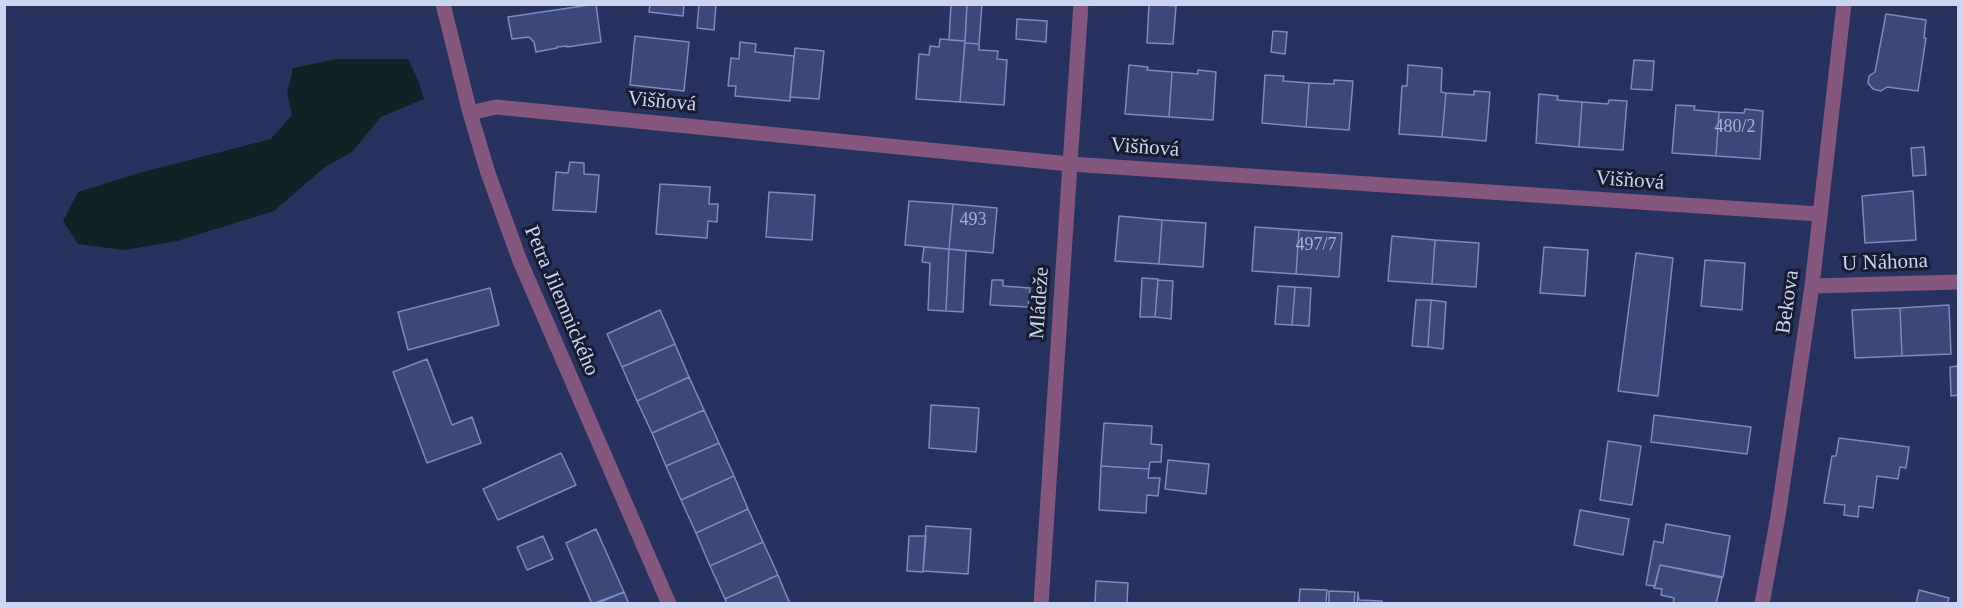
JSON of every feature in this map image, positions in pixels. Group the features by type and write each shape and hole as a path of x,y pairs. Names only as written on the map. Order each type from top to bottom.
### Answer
{"street":[{"name":"Petra Jilemnického","path":"443,4 470,113 488,173 520,261 669,603"},
{"name":"Mládeže","path":"1041,603 1081,4"},
{"name":"Bekova","path":"1762,603 1778,516 1812,286 1844,4"},
{"name":"Višňová","path":"470,113 496,107 1070,164 1819,214"},
{"name":"U Náhona","path":"1812,286 1959,282"}],"shaded area":[{"path":"337,59 408,59 424,99 381,117 352,152 325,167 274,211 177,241 125,250 78,244 63,221 78,192 139,173 271,139 292,115 287,93 293,68"}],"building":[{"path":"596,4 601,42 536,52 534,42 529,37 512,39 508,17"},
{"path":"650,4 684,4 683,16 649,12"},
{"path":"699,4 716,4 714,30 697,28"},
{"path":"951,4 967,4 965,41 949,40"},
{"path":"967,4 982,4 979,44 965,43"},
{"path":"1149,4 1176,6 1173,44 1147,43"},
{"path":"1886,14 1926,20 1924,38 1926,38 1918,91 1887,87 1881,91 1873,89 1868,83 1869,76 1875,72"},
{"path":"1017,19 1047,21 1046,42 1016,39"},
{"path":"1273,31 1287,32 1285,54 1271,52"},
{"path":"635,36 689,42 684,91 630,85"},
{"path":"940,39 965,41 960,102 916,99 919,54 929,55 930,46 939,47"},
{"path":"740,42 756,44 755,52 794,56 790,101 735,96 736,86 728,86 731,58 739,59"},
{"path":"965,43 979,44 979,50 998,51 997,59 1007,60 1004,105 960,102"},
{"path":"795,48 824,51 819,99 790,97"},
{"path":"1634,60 1654,61 1652,90 1631,89"},
{"path":"1129,65 1148,67 1147,70 1172,72 1169,117 1125,114"},
{"path":"1408,65 1442,68 1441,92 1446,93 1442,137 1399,134 1402,86 1407,86"},
{"path":"1198,70 1216,72 1213,120 1169,117 1172,72 1198,74"},
{"path":"1265,75 1284,76 1283,81 1309,83 1306,127 1262,123"},
{"path":"1334,80 1353,81 1349,130 1306,127 1309,83 1334,84"},
{"path":"1474,91 1490,92 1486,141 1442,137 1446,93 1474,95"},
{"path":"1539,94 1558,96 1557,100 1582,102 1579,147 1536,143"},
{"path":"1609,100 1627,101 1623,150 1579,147 1582,102 1608,104"},
{"path":"1676,105 1695,106 1694,110 1719,112 1716,156 1672,153"},
{"path":"1745,109 1763,111 1760,159 1716,156 1719,112 1744,113"},
{"path":"1924,147 1926,175 1913,176 1911,148"},
{"path":"570,162 584,163 584,174 599,175 596,212 553,210 556,172 568,173"},
{"path":"660,184 710,187 709,204 718,204 717,222 708,221 707,238 656,234"},
{"path":"1913,191 1916,240 1865,243 1862,196"},
{"path":"769,192 815,195 812,240 766,237"},
{"path":"909,201 953,204 949,249 905,245"},
{"path":"953,204 997,208 993,253 949,249"},
{"path":"1119,216 1162,220 1159,264 1115,261"},
{"path":"1162,220 1206,223 1203,267 1159,264"},
{"path":"1255,227 1299,230 1296,274 1252,271"},
{"path":"1299,230 1342,233 1339,277 1296,274"},
{"path":"1392,236 1435,240 1432,284 1388,281"},
{"path":"1435,240 1479,243 1476,287 1432,284"},
{"path":"924,247 949,249 946,311 928,310 930,263 922,262"},
{"path":"1544,247 1588,250 1585,296 1540,293"},
{"path":"949,249 966,251 963,312 946,311"},
{"path":"1636,253 1673,258 1658,396 1618,391"},
{"path":"1705,260 1745,263 1742,310 1701,306"},
{"path":"1142,278 1158,279 1155,317 1140,317"},
{"path":"992,280 1003,280 1003,286 1030,288 1028,307 990,305"},
{"path":"1158,280 1173,281 1171,319 1155,317"},
{"path":"1278,286 1295,287 1292,325 1275,324"},
{"path":"1295,287 1311,288 1309,326 1292,325"},
{"path":"490,288 499,325 408,350 398,312"},
{"path":"1416,300 1431,300 1428,347 1412,346"},
{"path":"1431,300 1446,302 1443,349 1428,347"},
{"path":"1949,305 1951,354 1902,356 1900,308"},
{"path":"1900,308 1902,356 1855,358 1852,310"},
{"path":"660,310 675,344 622,367 607,334"},
{"path":"675,344 689,377 637,401 622,367"},
{"path":"427,359 452,425 472,417 481,443 427,463 393,372"},
{"path":"1958,366 1958,395 1951,396 1950,367"},
{"path":"689,377 704,410 652,433 637,401"},
{"path":"931,405 979,408 976,452 929,448"},
{"path":"704,410 719,443 666,466 652,433"},
{"path":"1654,415 1751,427 1747,454 1651,442"},
{"path":"1104,423 1152,426 1151,444 1162,445 1161,462 1150,462 1149,469 1101,466"},
{"path":"1839,438 1909,447 1906,468 1900,467 1898,479 1877,476 1873,508 1859,506 1858,517 1844,515 1845,505 1824,503 1832,456 1836,456"},
{"path":"1608,441 1641,446 1632,505 1600,500"},
{"path":"719,443 734,476 681,500 666,466"},
{"path":"561,453 576,485 498,520 483,489"},
{"path":"1168,460 1209,464 1206,494 1165,489"},
{"path":"1101,466 1149,469 1148,478 1160,478 1158,496 1147,495 1146,513 1099,510"},
{"path":"734,476 748,509 696,533 681,500"},
{"path":"748,509 763,542 710,566 696,533"},
{"path":"1580,510 1629,519 1623,555 1574,545"},
{"path":"1666,524 1730,536 1723,577 1660,565 1655,586 1646,585 1654,541 1663,543"},
{"path":"926,526 971,529 968,574 923,571"},
{"path":"596,529 624,592 592,604 566,543"},
{"path":"543,536 553,559 527,570 517,547"},
{"path":"909,536 926,536 923,572 907,571"},
{"path":"763,542 778,575 725,599 710,566"},
{"path":"1660,565 1722,578 1716,604 1673,604 1674,598 1661,595 1662,589 1654,588"},
{"path":"778,575 790,604 727,604 725,599"},
{"path":"1096,581 1128,583 1127,604 1095,604"},
{"path":"1300,589 1327,590 1326,604 1299,604"},
{"path":"1919,590 1949,598 1947,604 1916,604"},
{"path":"1329,591 1355,592 1354,604 1329,604"},
{"path":"624,592 629,604 596,604"},
{"path":"1358,592 1359,600 1382,601 1382,604 1357,604"}]}
